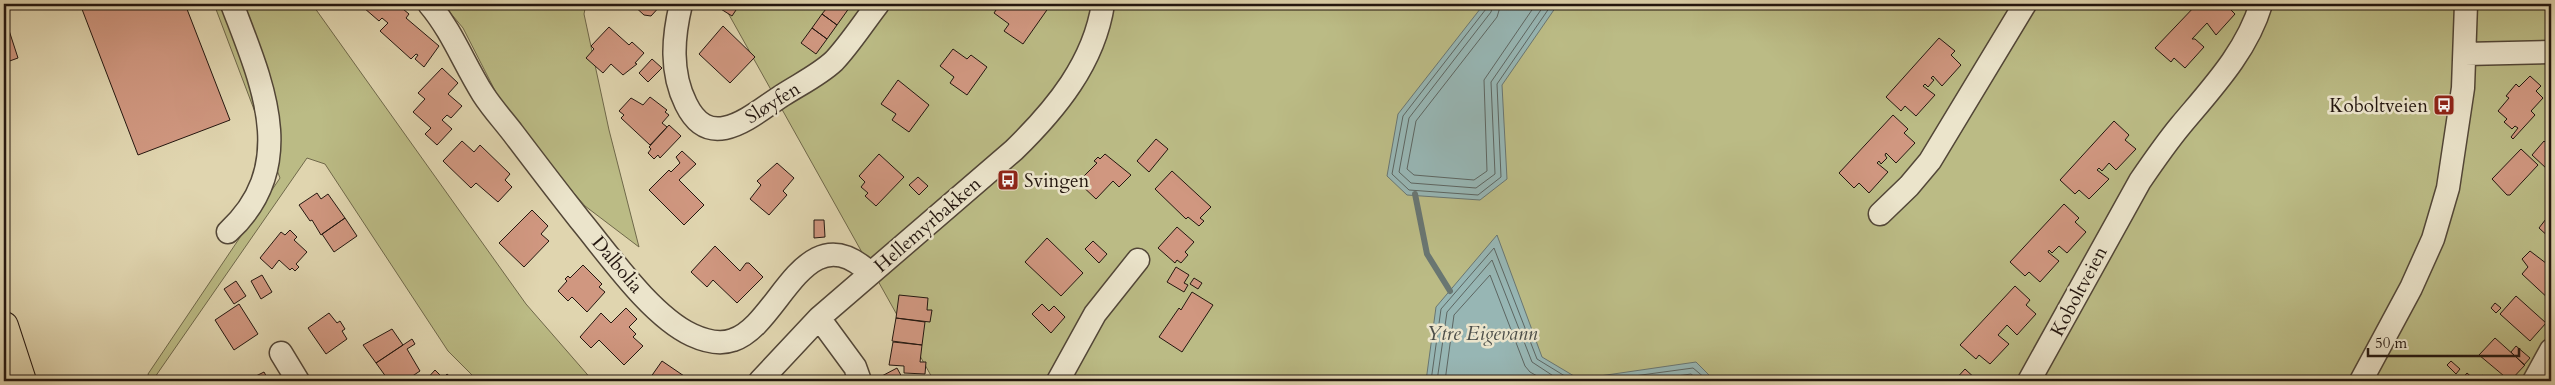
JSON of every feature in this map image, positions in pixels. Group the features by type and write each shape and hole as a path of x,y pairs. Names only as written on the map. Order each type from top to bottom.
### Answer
{"highway":[{"path":"4,326 22,381"}],"street":[{"path":"228,232 238,222 256,196 268,163 270,138 264,92 232,4"},
{"name":"Dalbolia","path":"429,4 453,36 489,103 537,167 638,290 676,325 690,334 703,340 718,342 733,340 746,333 804,268 832,255 848,256 870,273"},
{"name":"Sløyfen","path":"681,4 675,43 675,67 680,92 697,121 709,128 728,128 749,119 819,73 834,60 878,4"},
{"name":"Hellemyrbakken","path":"760,381 819,318 1014,150 1038,126 1054,107 1084,63 1098,30 1103,4"},
{"path":"1880,214 1910,186 1930,161 2025,4"},
{"name":"Koboltveien","path":"2029,381 2140,181 2161,150 2224,74 2245,42 2261,4"},
{"path":"2361,381 2411,288 2433,240 2448,188 2458,134 2465,54 2466,4"},
{"path":"2465,54 2551,52"},
{"path":"1058,381 1095,314 1138,260"},
{"path":"819,318 855,367 860,381"},
{"path":"2534,381 2551,350"},
{"path":"281,353 298,381"}],"green space":[{"path":"214,4 312,4 526,304 593,381 478,381 448,351 325,164 307,158 155,377 156,381 150,381 148,374 280,178"},
{"path":"443,4 586,4 584,14 609,130 639,247 585,206 508,116 463,28"},
{"path":"723,4 2551,4 2551,381 934,381"}],"water":[{"path":"1484,4 1558,4 1502,85 1507,179 1480,200 1407,195 1387,176 1398,114"},
{"name":"Ytre Eigevann","path":"1497,235 1542,357 1579,379 1696,362 1711,377 1711,381 1426,381 1436,307"}],"building":[{"path":"80,4 185,4 230,120 138,155"},
{"path":"369,4 397,4 409,14 406,18 439,46 424,67 415,59 418,55 416,54 411,59 380,31 388,23 382,18 379,21 364,8"},
{"path":"632,4 662,4 651,16 644,15"},
{"path":"718,4 740,4 732,16 716,6"},
{"path":"830,4 852,4 837,25 822,14"},
{"path":"1000,4 1045,4 1049,7 1023,44 1004,31 1009,24 994,13"},
{"path":"2197,4 2225,4 2235,14 2216,35 2207,23 2192,39 2195,39 2204,47 2185,68 2174,58 2171,62 2155,48"},
{"path":"822,14 837,25 827,39 812,28"},
{"path":"4,15 18,58 4,63"},
{"path":"723,26 755,57 730,83 699,54"},
{"path":"609,27 629,45 632,42 644,53 635,63 637,64 623,75 611,64 603,73 586,58 594,49 591,46"},
{"path":"812,28 827,39 816,54 801,43"},
{"path":"1939,38 1955,51 1951,55 1961,65 1942,86 1933,76 1931,78 1934,80 1928,87 1925,84 1923,86 1935,95 1916,116 1905,106 1901,111 1886,97"},
{"path":"953,49 967,59 971,55 987,67 967,95 950,83 954,77 940,66"},
{"path":"652,59 662,68 648,82 639,73"},
{"path":"442,68 458,83 448,94 462,106 451,118 447,115 442,120 452,129 437,145 425,134 431,128 413,112 425,99 418,93"},
{"path":"2530,76 2541,86 2536,91 2543,98 2531,111 2535,115 2513,139 2511,137 2518,128 2515,126 2512,129 2504,122 2507,119 2498,111 2509,98 2506,96 2516,84 2519,87"},
{"path":"898,80 929,105 909,132 892,120 896,114 881,104"},
{"path":"650,97 667,110 665,112 669,115 662,123 667,127 650,145 621,118 624,115 619,111 631,98 643,105"},
{"path":"1893,115 1908,129 1904,133 1915,143 1896,163 1886,153 1887,158 1881,164 1879,161 1877,163 1888,172 1869,193 1859,183 1854,188 1839,173"},
{"path":"2114,121 2129,135 2125,140 2136,149 2116,170 2109,163 2102,171 2099,168 2097,170 2109,179 2089,199 2079,190 2075,194 2060,180"},
{"path":"669,125 681,136 660,158 658,155 654,159 648,153 651,149 649,147"},
{"path":"1156,139 1168,149 1149,172 1137,161"},
{"path":"462,141 474,152 480,145 510,174 505,180 512,187 498,202 476,183 471,188 443,161"},
{"path":"2544,141 2551,148 2551,160 2547,169 2532,155"},
{"path":"2521,149 2538,165 2510,195 2507,195 2492,179"},
{"path":"682,151 696,164 679,180 704,205 684,225 649,190 669,170 671,172 680,163 676,157"},
{"path":"879,154 904,177 876,206 865,196 868,193 861,187 865,182 859,176"},
{"path":"1105,154 1131,175 1119,187 1113,181 1096,199 1078,182 1097,163 1094,161 1098,157 1100,159"},
{"path":"777,163 794,178 783,191 787,195 769,215 750,199 761,185 757,181"},
{"path":"1172,171 1211,207 1200,218 1204,221 1199,226 1188,217 1186,219 1155,189"},
{"path":"918,177 928,186 919,195 909,185"},
{"path":"317,193 321,199 328,194 345,218 321,235 312,220 310,221 299,205"},
{"path":"2064,204 2079,218 2075,222 2086,232 2067,253 2059,246 2052,253 2049,250 2048,252 2059,261 2040,282 2029,272 2025,276 2010,262"},
{"path":"532,210 548,226 541,234 549,241 524,267 499,243"},
{"path":"2551,215 2551,239 2539,228"},
{"path":"345,218 357,236 334,252 322,234"},
{"path":"814,220 824,220 825,237 814,238"},
{"path":"1177,227 1194,242 1185,252 1188,255 1181,263 1177,260 1175,263 1158,248"},
{"path":"290,230 297,237 294,240 307,252 296,264 299,267 295,271 292,268 290,270 279,260 272,269 260,258 281,232 285,235"},
{"path":"1047,238 1083,273 1061,296 1025,262"},
{"path":"1093,241 1107,254 1099,263 1085,249"},
{"path":"715,246 740,271 746,263 749,263 763,277 737,303 713,280 707,287 691,272"},
{"path":"2530,251 2551,267 2551,301 2522,274 2528,267 2522,259"},
{"path":"583,265 602,284 599,287 605,292 587,312 572,297 568,301 558,291 567,281 565,279 568,276 570,278"},
{"path":"1176,267 1189,275 1184,283 1188,285 1184,292 1167,282"},
{"path":"262,275 272,292 261,299 251,281"},
{"path":"1194,278 1202,283 1198,289 1190,284"},
{"path":"236,281 246,296 234,304 224,289"},
{"path":"2015,286 2030,300 2026,305 2036,314 2017,335 2007,325 1998,335 2009,344 1990,364 1979,355 1976,359 1960,345"},
{"path":"1192,292 1213,305 1182,352 1159,337 1179,308 1181,310"},
{"path":"899,295 928,298 927,310 932,310 930,322 896,318"},
{"path":"2516,296 2546,323 2530,341 2500,314"},
{"path":"2495,303 2501,308 2496,313 2491,308"},
{"path":"239,304 258,334 234,350 215,320"},
{"path":"1042,304 1049,311 1054,306 1065,317 1051,333 1032,314"},
{"path":"626,308 637,319 629,327 636,334 633,337 643,346 624,365 599,340 591,348 580,337 601,313 611,323"},
{"path":"329,313 337,323 340,321 345,329 342,331 347,339 326,354 308,328"},
{"path":"896,318 925,322 922,345 892,341"},
{"path":"392,329 403,345 376,363 363,345"},
{"path":"2495,338 2525,365 2510,381 2479,355"},
{"path":"412,339 415,344 407,349 420,371 405,381 389,381 376,363"},
{"path":"893,342 922,345 920,362 926,362 925,374 904,373 904,366 889,365"},
{"path":"2516,346 2530,358 2524,365 2511,352"},
{"path":"662,361 687,378 685,381 648,381"},
{"path":"2451,361 2460,369 2456,374 2447,365"},
{"path":"897,368 904,381 883,381 880,377"},
{"path":"1965,369 1978,381 1954,381"},
{"path":"435,370 443,378 447,374 455,381 425,381"},
{"path":"264,372 269,381 246,381"},
{"path":"2467,373 2476,381 2460,381"},
{"path":"2482,375 2489,381 2477,381"},
{"path":"341,376 345,381 335,381"}],"waterway":[{"path":"1415,194 1427,254 1450,291"}],"place":[{"name":"Koboltveien","path":"2444,105"},
{"name":"Svingen","path":"1008,180"}]}
